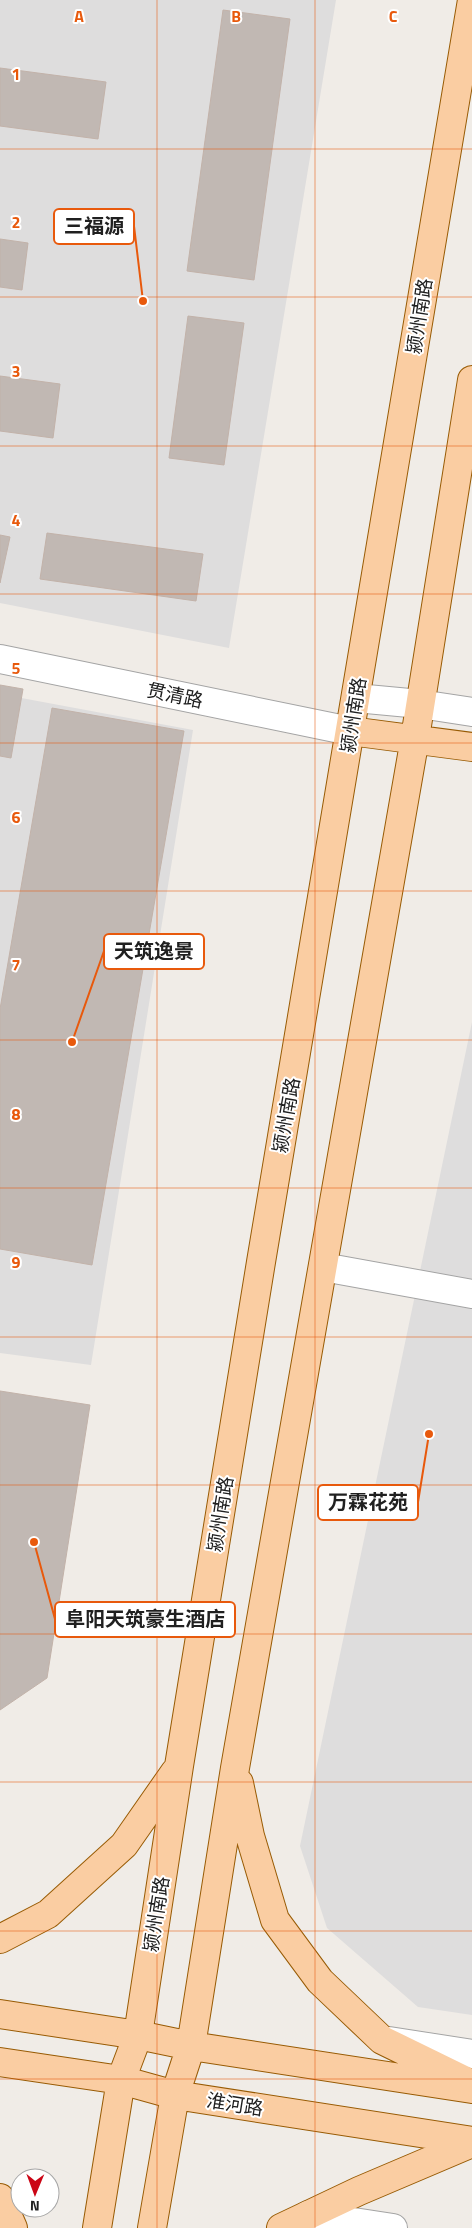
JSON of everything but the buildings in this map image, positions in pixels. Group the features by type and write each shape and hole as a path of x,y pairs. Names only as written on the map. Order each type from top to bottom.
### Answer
{"main road":[{"name":"颍州南路","path":"97,2228 121,2080 138,2035 178,1766 472,0"},
{"path":"152,2228 174,2095 191,2046 236,1768 415,738 472,380"},
{"path":"350,731 415,738 472,747"},
{"path":"0,1939 48,1914 124,1845 178,1766"},
{"path":"236,1768 250,1836 275,1920 320,1981 382,2040 472,2084"},
{"path":"0,2014 472,2090"},
{"name":"淮河路","path":"0,2062 121,2080 174,2095 472,2142"},
{"path":"281,2228 359,2191 472,2142"},
{"path":"0,2198 13,2228"}],"street":[{"name":"贯清路","path":"0,659 350,731"},
{"path":"356,698 420,704 472,712"},
{"path":"322,1267 472,1294"},
{"path":"382,2040 472,2054"},
{"path":"308,2215 394,2228"}],"shaded area":[{"path":"0,0 336,0 229,648 0,603"},
{"path":"0,694 193,730 91,1365 0,1353"},
{"path":"472,1022 472,2015 418,2007 327,1928 300,1846"}],"place":[{"name":"三福源","path":"143,301"},
{"name":"天筑逸景","path":"72,1042"},
{"name":"万霖花苑","path":"429,1434"},
{"name":"阜阳天筑豪生酒店","path":"34,1542"}]}
